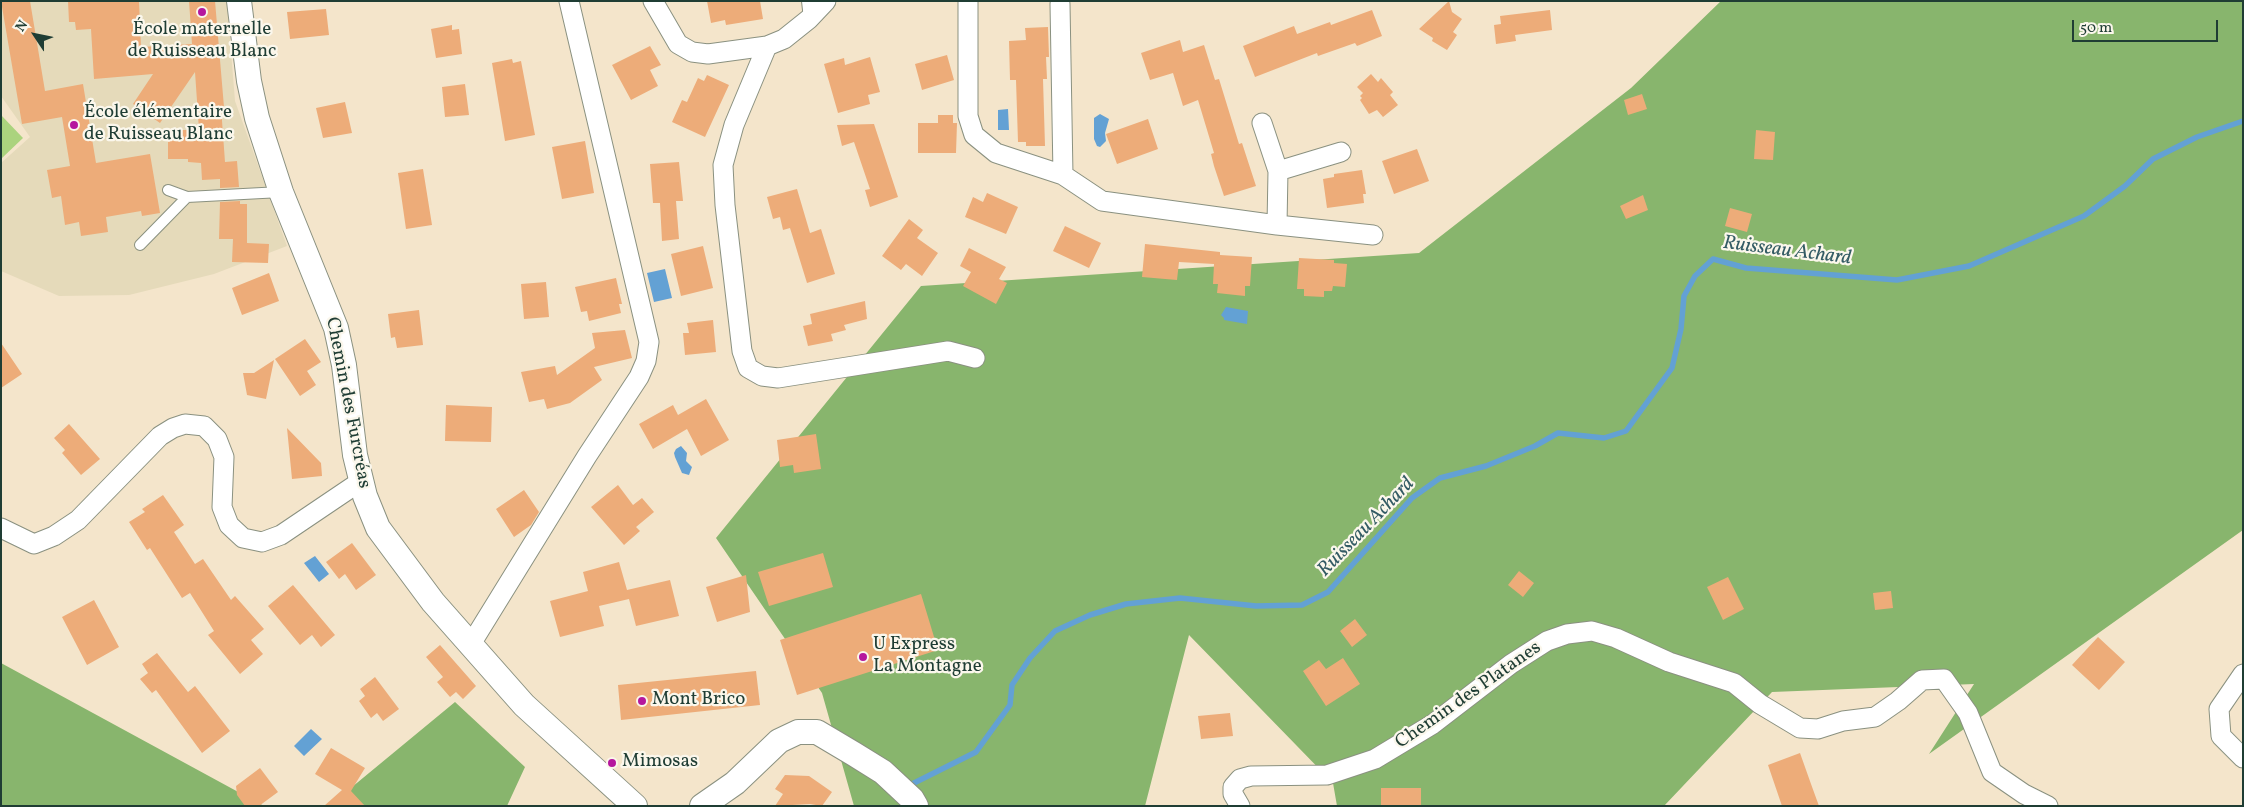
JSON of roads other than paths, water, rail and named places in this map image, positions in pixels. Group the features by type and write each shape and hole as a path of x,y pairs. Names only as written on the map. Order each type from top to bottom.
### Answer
{"street":[{"name":"Chemin des Furcréas","path":"239,1 249,81 258,118 281,192 336,328 344,365 355,455 365,496 378,528 433,602 524,705 635,806"},
{"path":"471,644 639,377 646,361 649,342 570,1"},
{"path":"652,1 678,44 692,52 708,54 767,46 784,39 808,10 826,1"},
{"path":"968,1 968,116 974,135 996,153 1063,176 1102,201 1277,225 1373,235"},
{"path":"1060,4 1063,176"},
{"path":"767,46 734,125 723,165 725,206 742,351 748,368 762,376 778,378 948,351 975,358"},
{"path":"1262,123 1278,171 1277,225"},
{"path":"1278,171 1341,152"},
{"path":"1,528 34,544 54,536 78,520 160,436 184,424 204,426 217,439 224,457 222,507 229,525 243,538 262,542 282,535 361,481"},
{"name":"Chemin des Platanes","path":"1240,806 1233,794 1234,787 1240,779 1250,776 1327,776 1375,759 1433,724 1511,664 1547,641 1567,634 1592,631 1616,638 1669,662 1734,683 1760,704 1800,728 1818,729 1843,721 1875,717 1898,701 1922,680 1944,679 1968,713 1992,772 2024,794 2048,806"},
{"path":"2243,674 2219,709 2221,736 2243,758"},
{"path":"702,806 735,783 779,742 798,732 817,732 884,772 912,799 916,806"}],"lane":[{"path":"168,190 187,197 281,192"},
{"path":"140,245 187,197"}],"water":[{"path":"1008,109 1009,130 998,130 998,110"},
{"path":"1100,114 1109,119 1105,133 1106,141 1100,147 1097,146 1094,139 1094,118"},
{"path":"665,269 672,298 654,302 647,273"},
{"path":"1226,307 1248,311 1247,324 1224,320 1221,315"},
{"path":"681,446 687,453 686,461 692,467 689,475 682,473 675,457 676,449"},
{"path":"315,556 329,574 319,582 304,563"},
{"path":"311,729 322,739 304,756 294,746"}],"waterway":[{"name":"Ruisseau Achard","path":"912,784 976,752 1010,705 1012,685 1030,658 1055,631 1090,615 1126,604 1180,598 1256,606 1302,605 1328,592 1412,498 1440,478 1486,466 1535,446 1558,433 1604,438 1626,431 1672,368 1681,329 1684,296 1695,276 1713,259 1746,268 1897,280 1969,266 2084,216 2125,186 2153,159 2197,137 2243,121"}],"place":[{"name":"École maternelle de Ruisseau Blanc","path":"202,12"},
{"name":"École élémentaire de Ruisseau Blanc","path":"74,125"},
{"name":"U Express La Montagne","path":"863,657"},
{"name":"Mont Brico","path":"642,701"},
{"name":"Mimosas","path":"612,763"}]}
